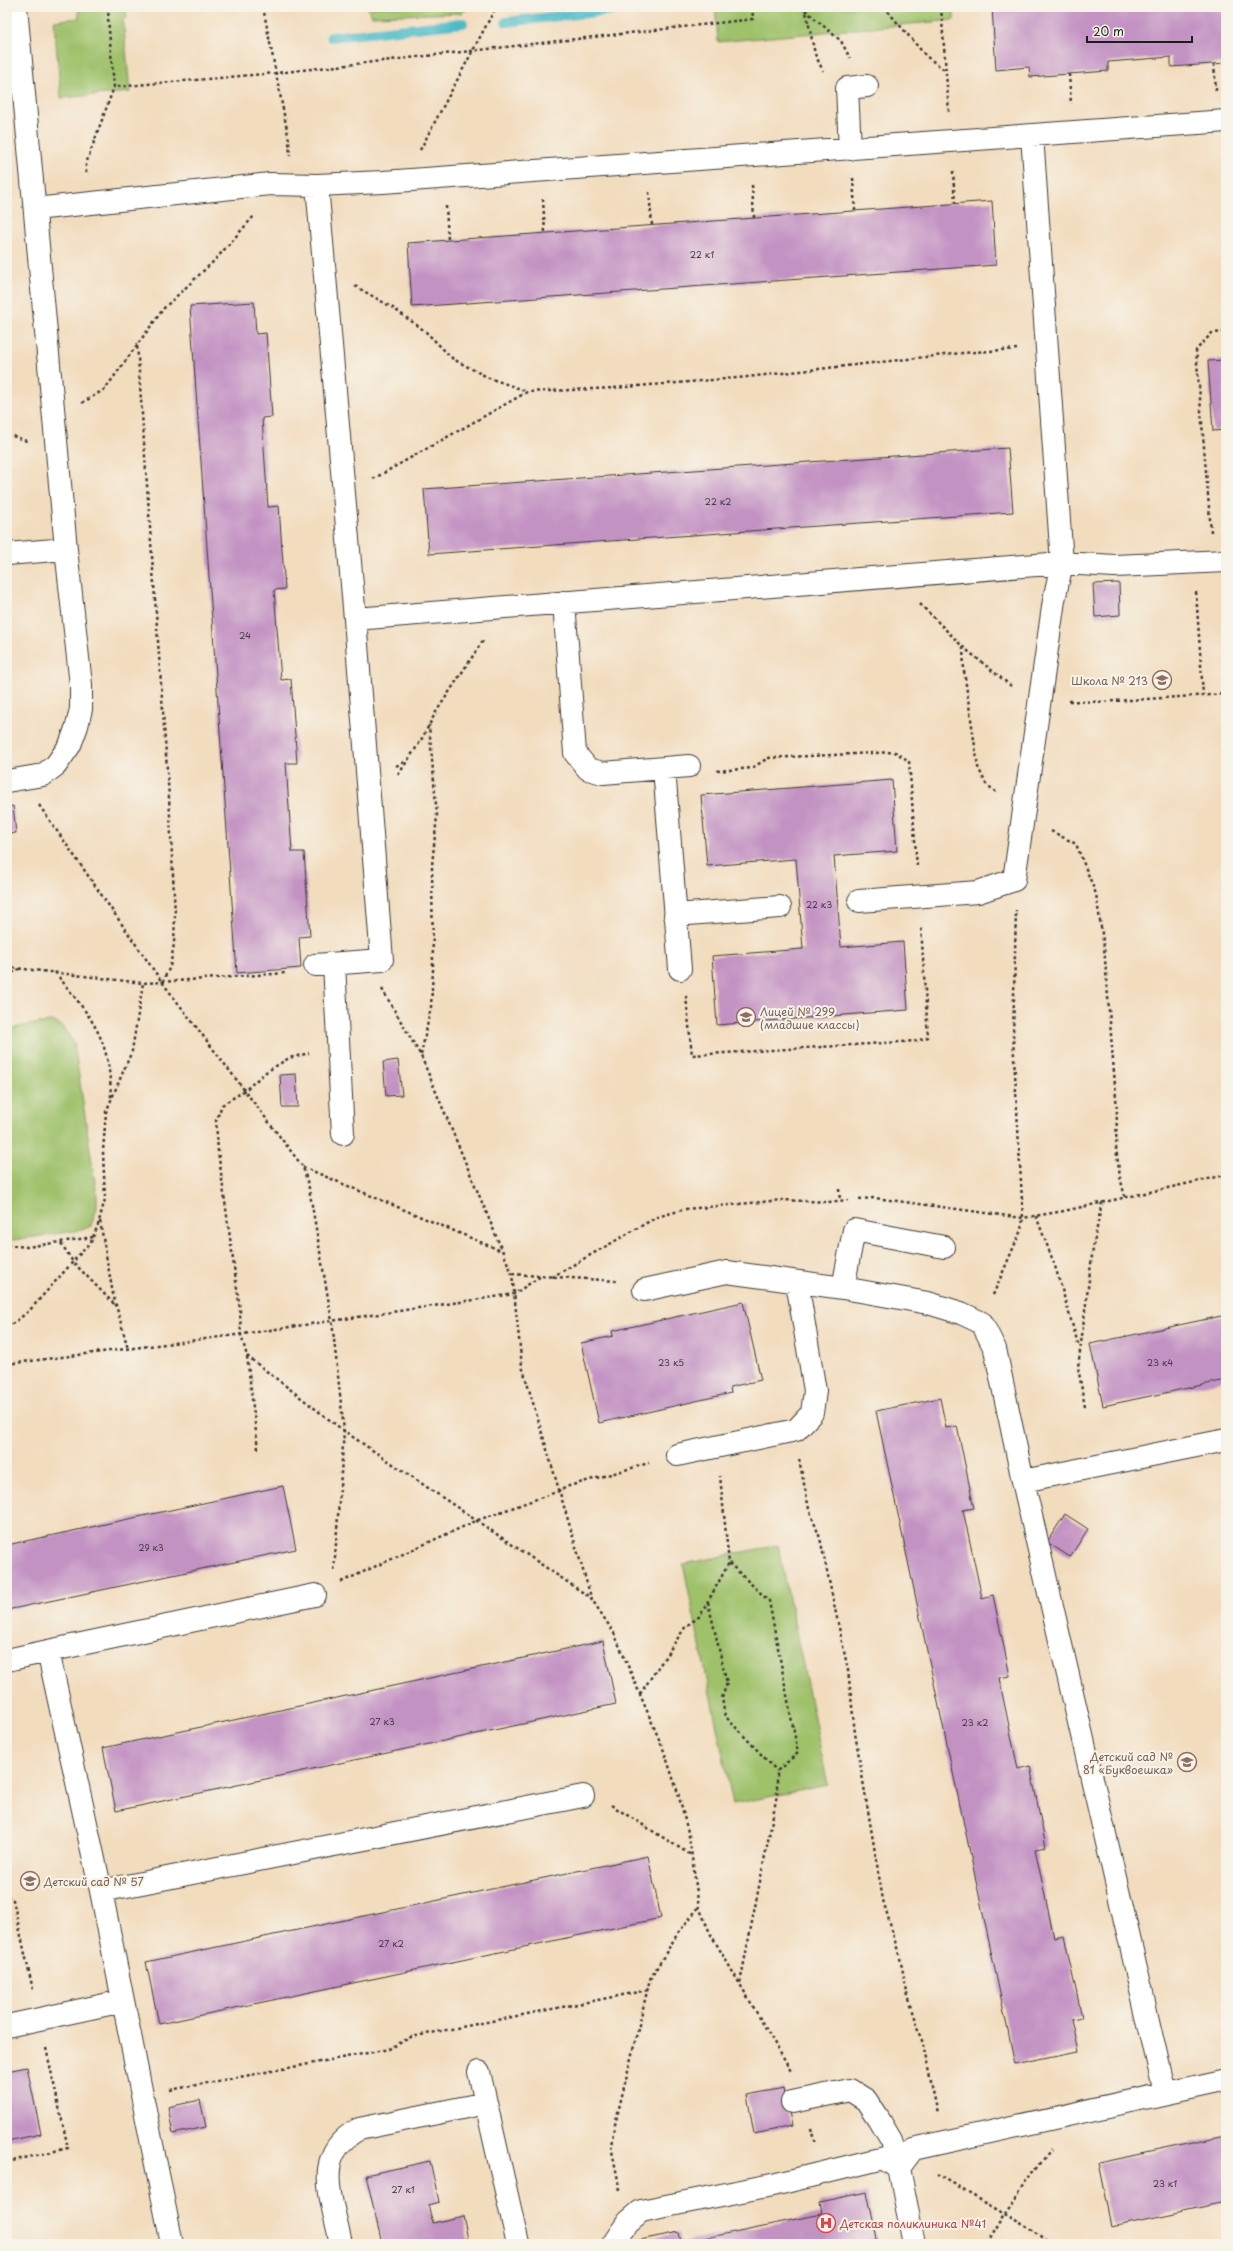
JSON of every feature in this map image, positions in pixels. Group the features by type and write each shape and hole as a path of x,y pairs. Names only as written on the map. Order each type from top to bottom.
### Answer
{"lane":[{"path":"15,780 43,775 56,765 70,745 80,709 81,686 53,421 16,7"},
{"path":"850,149 856,87"},
{"path":"35,209 280,184 317,185 405,180 951,142 1226,121"},
{"path":"859,901 978,892 1014,880 1054,600 1062,563 1032,136"},
{"path":"317,185 355,619 382,960 324,964 338,1046 343,1134"},
{"path":"7,554 66,549"},
{"path":"355,619 1062,563 1115,566 1211,562"},
{"path":"564,602 575,753 588,770 603,773 690,766"},
{"path":"664,768 680,969"},
{"path":"675,915 780,907"},
{"path":"843,1288 854,1230 944,1248"},
{"path":"644,1290 727,1272 843,1288 928,1303 961,1313 982,1323 995,1349 1023,1481 1165,2093"},
{"path":"677,1455 796,1430 812,1412 816,1391 797,1282"},
{"path":"1023,1481 1226,1440"},
{"path":"7,1660 324,1590"},
{"path":"48,1651 101,1891 172,2244"},
{"path":"101,1891 583,1796"},
{"path":"7,2026 123,2001"},
{"path":"479,2072 518,2244"},
{"path":"899,2168 913,2149 1226,2080"},
{"path":"792,2102 850,2090 866,2100 891,2140 899,2168 914,2244"},
{"path":"341,2244 328,2166 334,2150 344,2137 359,2129 486,2103"},
{"path":"613,2244 628,2222 641,2211 777,2184 884,2158 899,2168"}],"path":[{"path":"86,203 86,164 114,87 108,18 109,7"},
{"path":"53,421 105,389 137,343 164,308 189,288 262,208 280,184 289,140 263,7"},
{"path":"405,180 471,50 496,7"},
{"path":"114,87 276,73 754,19 752,7"},
{"path":"884,7 926,56 946,71"},
{"path":"941,7 951,142"},
{"path":"805,8 841,41 849,54 856,87"},
{"path":"805,8 815,54 821,71 856,87"},
{"path":"954,192 955,204"},
{"path":"854,199 855,211"},
{"path":"753,206 754,218"},
{"path":"650,213 652,225"},
{"path":"544,221 545,233"},
{"path":"447,228 448,240"},
{"path":"324,269 393,308 424,331 453,359 488,378 527,392 629,387 761,375 962,353 1047,348"},
{"path":"1203,695 1211,562 1196,350 1212,333 1226,332"},
{"path":"137,343 169,789 175,914 174,944 170,966 162,982"},
{"path":"344,495 527,392"},
{"path":"918,603 963,647 1014,688"},
{"path":"394,782 429,726 436,712 479,649 502,607"},
{"path":"963,647 964,671 978,767 986,784 1023,816 1076,844 1096,894 1104,948 1117,1110 1116,1148 1120,1177 1125,1196"},
{"path":"1040,700 1099,702 1226,694"},
{"path":"421,1056 431,1000 433,970 432,865 437,816 429,726"},
{"path":"680,969 684,980 692,1055 916,1041 928,1037 909,760 895,752 768,758 752,768 710,772 690,766"},
{"path":"15,780 162,982 303,1167 309,1188 332,1321 344,1431 324,1590"},
{"path":"982,1323 1021,1230 1022,1218 1013,1038 1016,896 1014,880"},
{"path":"382,960 378,984 421,1056 512,1274 522,1366 591,1598 614,1633 664,1751 678,1792 692,1856 699,1907 720,1953 790,2068"},
{"path":"7,967 143,983 305,972 324,964"},
{"path":"7,976 20,968"},
{"path":"55,972 95,1024 102,1038 108,1059 111,1100"},
{"path":"7,1328 29,1311 73,1262 92,1237 100,1220 104,1199 104,1127 106,1112 132,1051 143,983"},
{"path":"258,1449 247,1356 241,1335 240,1310 218,1151 216,1121 222,1105 244,1091 266,1072 289,1058 338,1046"},
{"path":"303,1167 504,1252"},
{"path":"552,1277 657,1217 686,1209 783,1200 828,1202 874,1198 1022,1218 1226,1175"},
{"path":"1085,1407 1078,1367 1093,1248 1102,1202"},
{"path":"1036,1216 1055,1266 1080,1350"},
{"path":"100,1220 116,1307 128,1349"},
{"path":"7,1245 26,1247 92,1237"},
{"path":"61,1242 73,1262 116,1307"},
{"path":"512,1274 618,1281 644,1290"},
{"path":"7,1364 241,1335 514,1294 541,1276"},
{"path":"247,1356 344,1431 478,1520 591,1598"},
{"path":"796,1430 800,1471 809,1509 820,1538 848,1670 855,1733 883,1900 900,1958 908,1996 921,2036 945,2141"},
{"path":"640,1694 686,1626 700,1616 729,1563 716,1447"},
{"path":"324,1590 478,1520 569,1486 677,1455"},
{"path":"729,1563 769,1601 798,1753 777,1771"},
{"path":"708,1602 727,1683 722,1698 725,1716 777,1771 777,1794 740,1984"},
{"path":"583,1796 601,1800 692,1856"},
{"path":"628,2222 616,2175 612,2146 650,1979 660,1960 678,1933 699,1907"},
{"path":"142,2096 389,2049 411,2037 648,1990"},
{"path":"986,2244 1004,2214 1055,2145"},
{"path":"7,2162 68,2148"},
{"path":"932,2171 1036,2232 1051,2244"}],"green space":[{"path":"78,7 126,7 127,18 123,18 130,92 61,98 54,21 79,18"},
{"path":"367,7 471,7 461,13 372,16"},
{"path":"715,7 954,7 954,20 718,42"},
{"path":"52,1021 62,1026 74,1043 97,1196 97,1208 91,1226 82,1230 13,1240 7,1236 7,1029"},
{"path":"778,1545 828,1785 733,1804 683,1564"}],"building":[{"path":"992,7 1226,7 1226,63 1171,67 1171,57 1108,62 1108,71 1030,77 1029,67 996,70"},
{"path":"992,201 996,265 412,307 408,243"},
{"path":"254,302 256,334 266,333 272,417 262,418 268,507 279,506 285,589 274,590 281,680 291,679 297,763 286,763 292,852 304,852 310,936 299,937 301,968 237,973 190,306"},
{"path":"1226,360 1226,430 1213,431 1208,361"},
{"path":"1008,448 1013,512 429,554 424,489"},
{"path":"1119,583 1120,615 1095,617 1093,584"},
{"path":"1223,584 1226,584 1226,605 1225,605"},
{"path":"892,780 897,851 834,856 841,947 903,942 908,1010 717,1025 712,956 803,949 796,859 707,866 701,795"},
{"path":"13,806 16,833 7,834 7,807"},
{"path":"398,1060 402,1095 386,1096 383,1062"},
{"path":"296,1074 298,1107 282,1107 280,1075"},
{"path":"743,1302 761,1380 730,1387 731,1393 599,1423 581,1343 613,1336 612,1331"},
{"path":"1226,1315 1226,1380 1103,1406 1090,1344"},
{"path":"940,1398 946,1428 957,1426 974,1508 963,1510 982,1598 993,1595 1010,1676 999,1678 1018,1769 1030,1766 1046,1847 1035,1849 1054,1938 1064,1936 1082,2017 1071,2019 1078,2051 1015,2064 876,1411"},
{"path":"283,1486 296,1549 7,1610 7,1545"},
{"path":"1065,1514 1088,1529 1070,1557 1047,1542"},
{"path":"603,1641 616,1704 116,1811 103,1748"},
{"path":"648,1856 661,1918 159,2024 146,1962"},
{"path":"27,2067 41,2134 7,2141 7,2071"},
{"path":"784,2088 792,2126 754,2134 747,2095"},
{"path":"200,2100 206,2127 173,2134 168,2107"},
{"path":"1226,2136 1226,2202 1112,2226 1099,2163"},
{"path":"430,2161 439,2202 428,2205 433,2223 463,2216 469,2244 382,2244 366,2175"},
{"name":"Детская поликлиника №41","path":"867,2192 878,2244 630,2244 630,2242 679,2232 681,2243 821,2214 819,2202"}],"waterway":[{"path":"506,22 641,7"},
{"path":"331,37 463,23"}],"place":[{"name":"Школа № 213","path":"1162,680"},
{"name":"Лицей № 299 (младшие классы)","path":"746,1017"},
{"name":"Детский сад № 81 «Буквоешка»","path":"1187,1762"},
{"name":"Детский сад № 57","path":"30,1881"},
{"name":"Детская поликлиника №41","path":"826,2223"}]}
